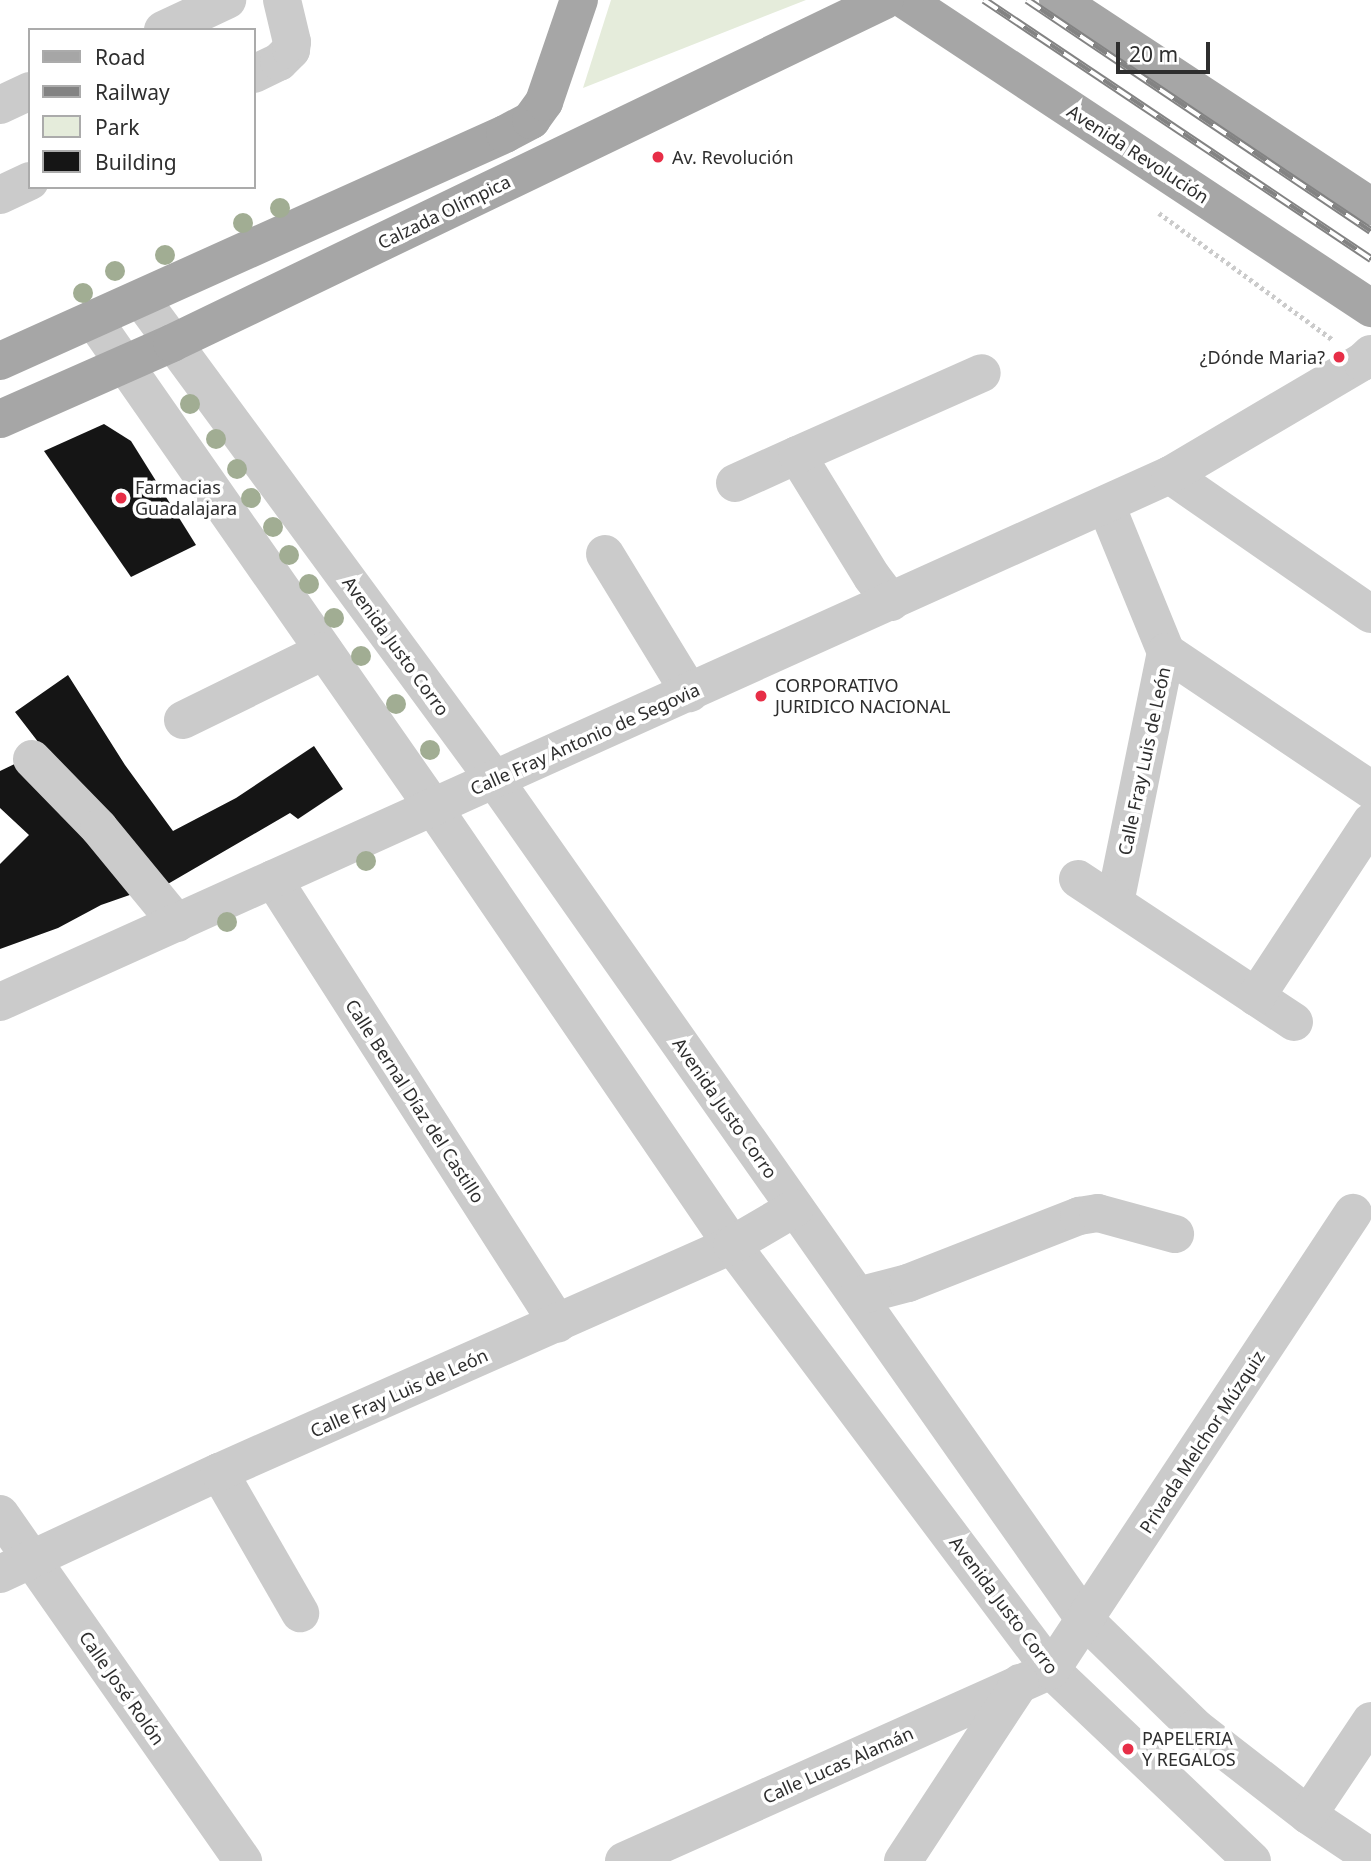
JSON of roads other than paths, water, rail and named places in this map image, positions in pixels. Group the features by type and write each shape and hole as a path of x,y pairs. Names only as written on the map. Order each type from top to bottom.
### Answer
{"main road":[{"path":"0,361 493,140 531,120 544,102 579,0"},
{"name":"Calzada Olímpica","path":"0,419 172,343 885,0"},
{"name":"Avenida Revolución","path":"905,0 1371,308"},
{"path":"1058,0 1371,206"}],"street":[{"path":"167,28 227,0"},
{"path":"256,73 278,62 291,50 292,43 282,0"},
{"path":"0,105 28,92"},
{"path":"0,195 28,182"},
{"name":"Avenida Justo Corro","path":"141,299 494,779 1085,1620 1196,1728 1308,1815 1371,1857"},
{"name":"Avenida Justo Corro","path":"93,319 433,807 732,1245 1035,1677 1252,1861"},
{"name":"Calle Fray Antonio de Segovia","path":"0,1002 1170,475 1362,362 1371,354"},
{"path":"735,483 982,373"},
{"path":"797,454 872,577 891,602"},
{"path":"1170,475 1371,614"},
{"name":"Calle Fray Luis de León","path":"1106,505 1166,652 1115,903"},
{"path":"605,554 690,693"},
{"path":"183,720 324,652"},
{"path":"1166,652 1371,790"},
{"path":"32,758 99,828 177,922"},
{"path":"1256,997 1371,822"},
{"name":"Calle Bernal Díaz del Castillo","path":"273,879 558,1324"},
{"path":"1078,879 1294,1022"},
{"name":"Calle Fray Luis de León","path":"16,1567 219,1472 732,1245 795,1208"},
{"path":"858,1296 908,1283 1079,1216 1098,1213 1175,1234"},
{"name":"Privada Melchor Múzquiz","path":"904,1861 1035,1677 1085,1620 1353,1213"},
{"path":"219,1472 300,1614"},
{"name":"Calle José Rolón","path":"0,1514 16,1567 243,1861"},
{"name":"Calle Lucas Alamán","path":"625,1861 1035,1677"},
{"path":"1308,1815 1371,1721"}],"railway":[{"path":"984,0 1371,259"},
{"path":"1027,0 1371,231"}],"place":[{"name":"Av. Revolución","path":"658,157"},
{"name":"¿Dónde Maria?","path":"1339,357"},
{"name":"Farmacias Guadalajara","path":"121,498"},
{"name":"CORPORATIVO JURIDICO NACIONAL","path":"761,696"},
{"name":"PAPELERIA Y REGALOS","path":"1128,1749"}]}
